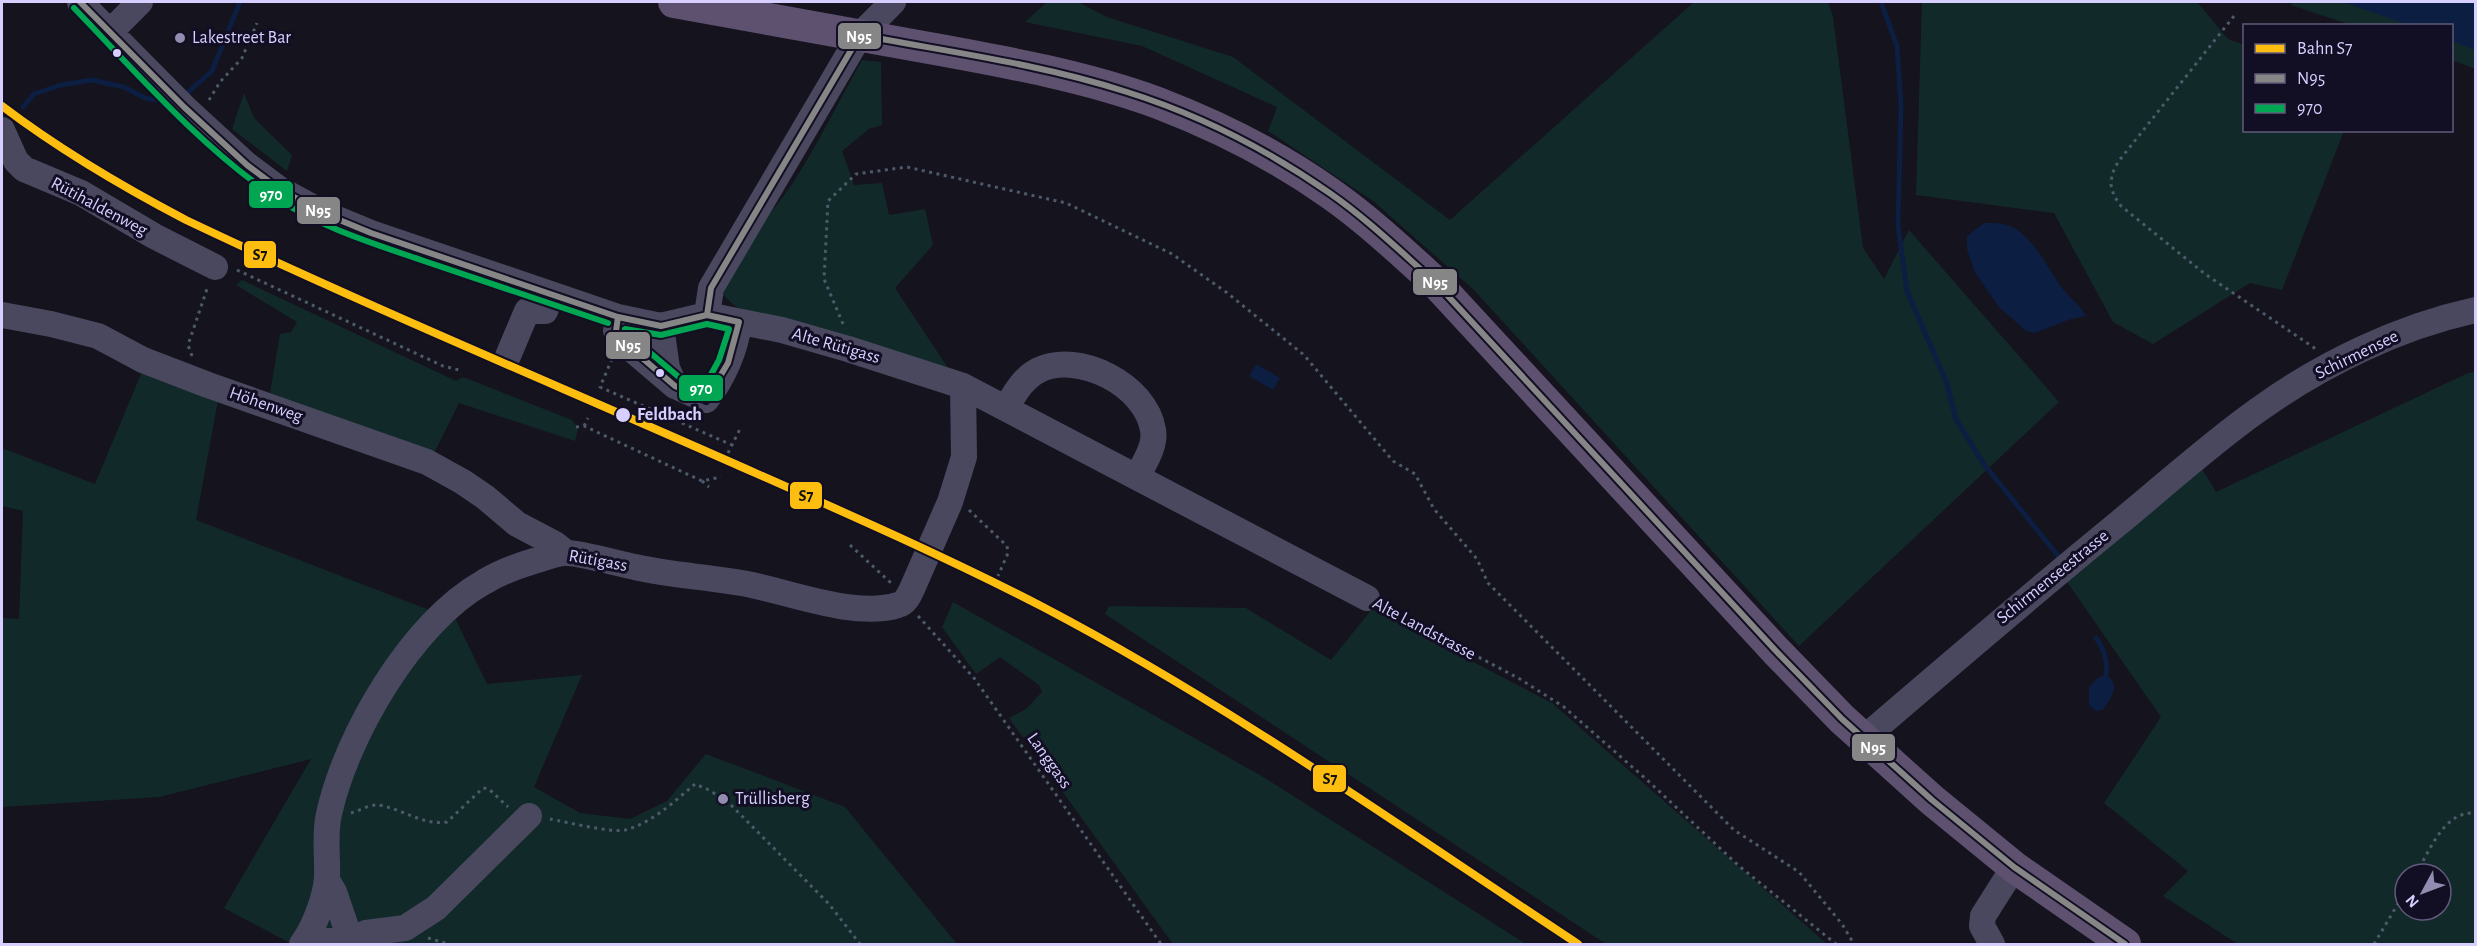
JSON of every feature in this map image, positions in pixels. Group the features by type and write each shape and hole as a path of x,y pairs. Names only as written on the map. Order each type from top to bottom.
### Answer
{"main road":[{"path":"674,2 1016,64 1098,83 1149,100 1231,136 1292,169 1331,194 1435,282 1776,651 1863,738 1932,800 2014,867 2110,940"}],"street":[{"path":"81,2 184,107 263,177 317,210 371,233 552,295 619,329 675,386 706,400 714,390 734,346 739,322"},
{"path":"110,32 140,2"},
{"path":"619,329 661,326 707,315 711,288 860,35 893,2"},
{"name":"Rütihaldenweg","path":"2,130 16,161 24,169 81,193 154,236 215,267"},
{"path":"508,356 527,312 545,311 552,295"},
{"name":"Schirmensee","path":"2246,419 2331,366 2376,344 2424,324 2475,310"},
{"name":"Höhenweg","path":"2,315 98,336 143,360 427,462 485,497 518,524 565,552"},
{"name":"Alte Rütigass","path":"707,315 782,330 963,386"},
{"path":"661,326 667,368 675,386"},
{"path":"1006,408 1022,384 1040,369 1066,365 1094,369 1106,374 1130,392 1141,405 1153,430 1150,451 1137,477"},
{"path":"904,594 957,510 964,457 973,433 963,386"},
{"name":"Alte Landstrasse","path":"963,386 1367,598"},
{"name":"Schirmenseestrasse","path":"1863,738 1993,626 2246,419"},
{"path":"518,524 519,566"},
{"name":"Rütigass","path":"305,941 315,923 327,879 328,815 354,741 387,683 405,658 429,629 461,598 483,582 519,566 565,552 660,573 750,585 858,608 881,608 904,594"},
{"path":"305,941 341,943 366,933 405,928 423,918 468,878 529,816"},
{"path":"1992,945 1982,926 1983,916 2014,867"},
{"path":"327,879 346,927 341,943"}],"path":[{"path":"2234,16 2118,162 2112,174 2112,190 2121,206 2182,257 2226,289 2301,337 2331,366"},
{"path":"184,107 206,105 220,82 242,58 257,23"},
{"path":"846,330 824,279 828,201 856,174 907,167 1066,203 1172,254 1226,292 1304,355 1393,460 1415,474 1434,509 1477,559 1488,584 1734,830 1799,872 1836,916 1854,945"},
{"path":"192,356 188,345 215,267 221,263 444,366 459,369"},
{"path":"619,329 600,387 732,445"},
{"path":"584,426 588,418"},
{"path":"576,428 584,426 702,481 709,487"},
{"path":"728,453 741,427"},
{"path":"702,481 721,477"},
{"path":"957,510 973,511 1006,546 1008,553 999,576"},
{"name":"Langgass","path":"850,545 904,594 916,615 974,678 1161,945"},
{"name":"Alte Landstrasse","path":"1367,598 1520,679 1564,707 1739,866 1836,945"},
{"path":"328,815 342,816 376,805 439,824 447,822 483,788 489,789 514,813 623,830 647,820 695,784 729,803 828,904 860,945"},
{"path":"2423,862 2440,832 2455,816 2475,813"},
{"path":"2374,945 2393,913"}],"green space":[{"path":"1047,2 1078,2 1107,17 1233,57 1450,220 1694,2 1828,2 1833,17 1863,248 1884,279 1909,230 2059,402 1799,646 1474,290 1373,201 1268,131 1277,107 1142,46 1025,22"},
{"path":"1922,2 2197,2 2228,39 2243,45 2243,132 2344,132 2282,290 2250,283 2153,344 2113,322 2054,213 1916,195"},
{"path":"2292,2 2430,2 2441,24 2348,24 2291,5"},
{"path":"2453,37 2475,46 2475,69 2453,60"},
{"path":"862,60 881,62 882,125 869,129 842,151 854,185 882,183 889,215 925,209 933,245 895,288 952,374 850,340 736,307 723,295 735,263 796,178"},
{"path":"244,93 254,118 292,155 287,171 232,129"},
{"path":"242,280 456,381 463,377 572,420 578,429 575,441 459,403 431,459 269,399 280,334 291,332 297,322 236,285"},
{"path":"149,370 219,395 196,520 437,613 454,616 487,684 582,675 534,787 580,813 630,819 667,801 706,754 845,807 957,944 292,944 224,908 311,759 159,797 2,807 2,618 19,619 23,511 2,506 2,448 95,484 141,374"},
{"path":"2475,372 2475,944 2238,944 2163,896 2188,871 2104,803 2161,717 2065,579 2201,467 2216,492 2468,373"},
{"path":"953,602 1265,778 1526,944 1173,944 1009,718 1026,709 1042,692 1039,685 1000,657 976,674 942,627"},
{"path":"1109,606 1246,608 1331,660 1372,609 1552,703 1827,944 1606,944 1105,614"}],"water":[{"path":"2343,2 2475,2 2475,50 2453,41 2453,24 2406,24"},
{"path":"1984,223 2008,226 2024,235 2086,316 2071,319 2035,333 2026,331 1999,307 1975,273 1967,249 1967,236"},
{"path":"1256,364 1280,378 1273,390 1249,376"},
{"path":"2106,675 2113,683 2114,691 2103,710 2096,711 2089,705 2089,687 2099,677"}],"waterway":[{"name":"Feldbach","path":"186,94 212,71 240,2"},
{"path":"1881,2 1897,46 1901,105 1898,226 1907,291 1946,381 1956,419 1983,463 2059,557"},
{"name":"Feldbach","path":"23,107 34,94 61,85 91,80 124,87 145,98 164,101"},
{"path":"2096,638 2105,655 2106,675"}],"rail line":[{"name":"S7","path":"2,106 91,167 186,220 391,314 852,516 1043,607 1181,685 1248,726 1578,944"}],"transit line":[{"name":"N95","path":"80,2 184,107 247,165 279,189 325,214 371,233 618,317"},
{"name":"970","path":"74,8 144,82 219,154 290,206 328,226 367,241 608,323"},
{"name":"N95","path":"707,315 711,288 860,35 995,59 1062,74 1127,92 1181,111 1258,148 1307,178 1371,225 1435,282 1776,651 1842,719 1932,800 2014,867 2125,944"},
{"name":"N95","path":"707,315 739,322 728,363 706,400 675,386 621,340 616,331 618,317 661,326 707,315"},
{"name":"970","path":"707,324 729,329 719,360 703,389 680,378 625,329 661,335 707,324"}],"place":[{"name":"Lakestreet Bar","path":"180,38"},
{"name":"Feldbach","path":"623,415"},
{"name":"Trüllisberg","path":"723,799"}]}
